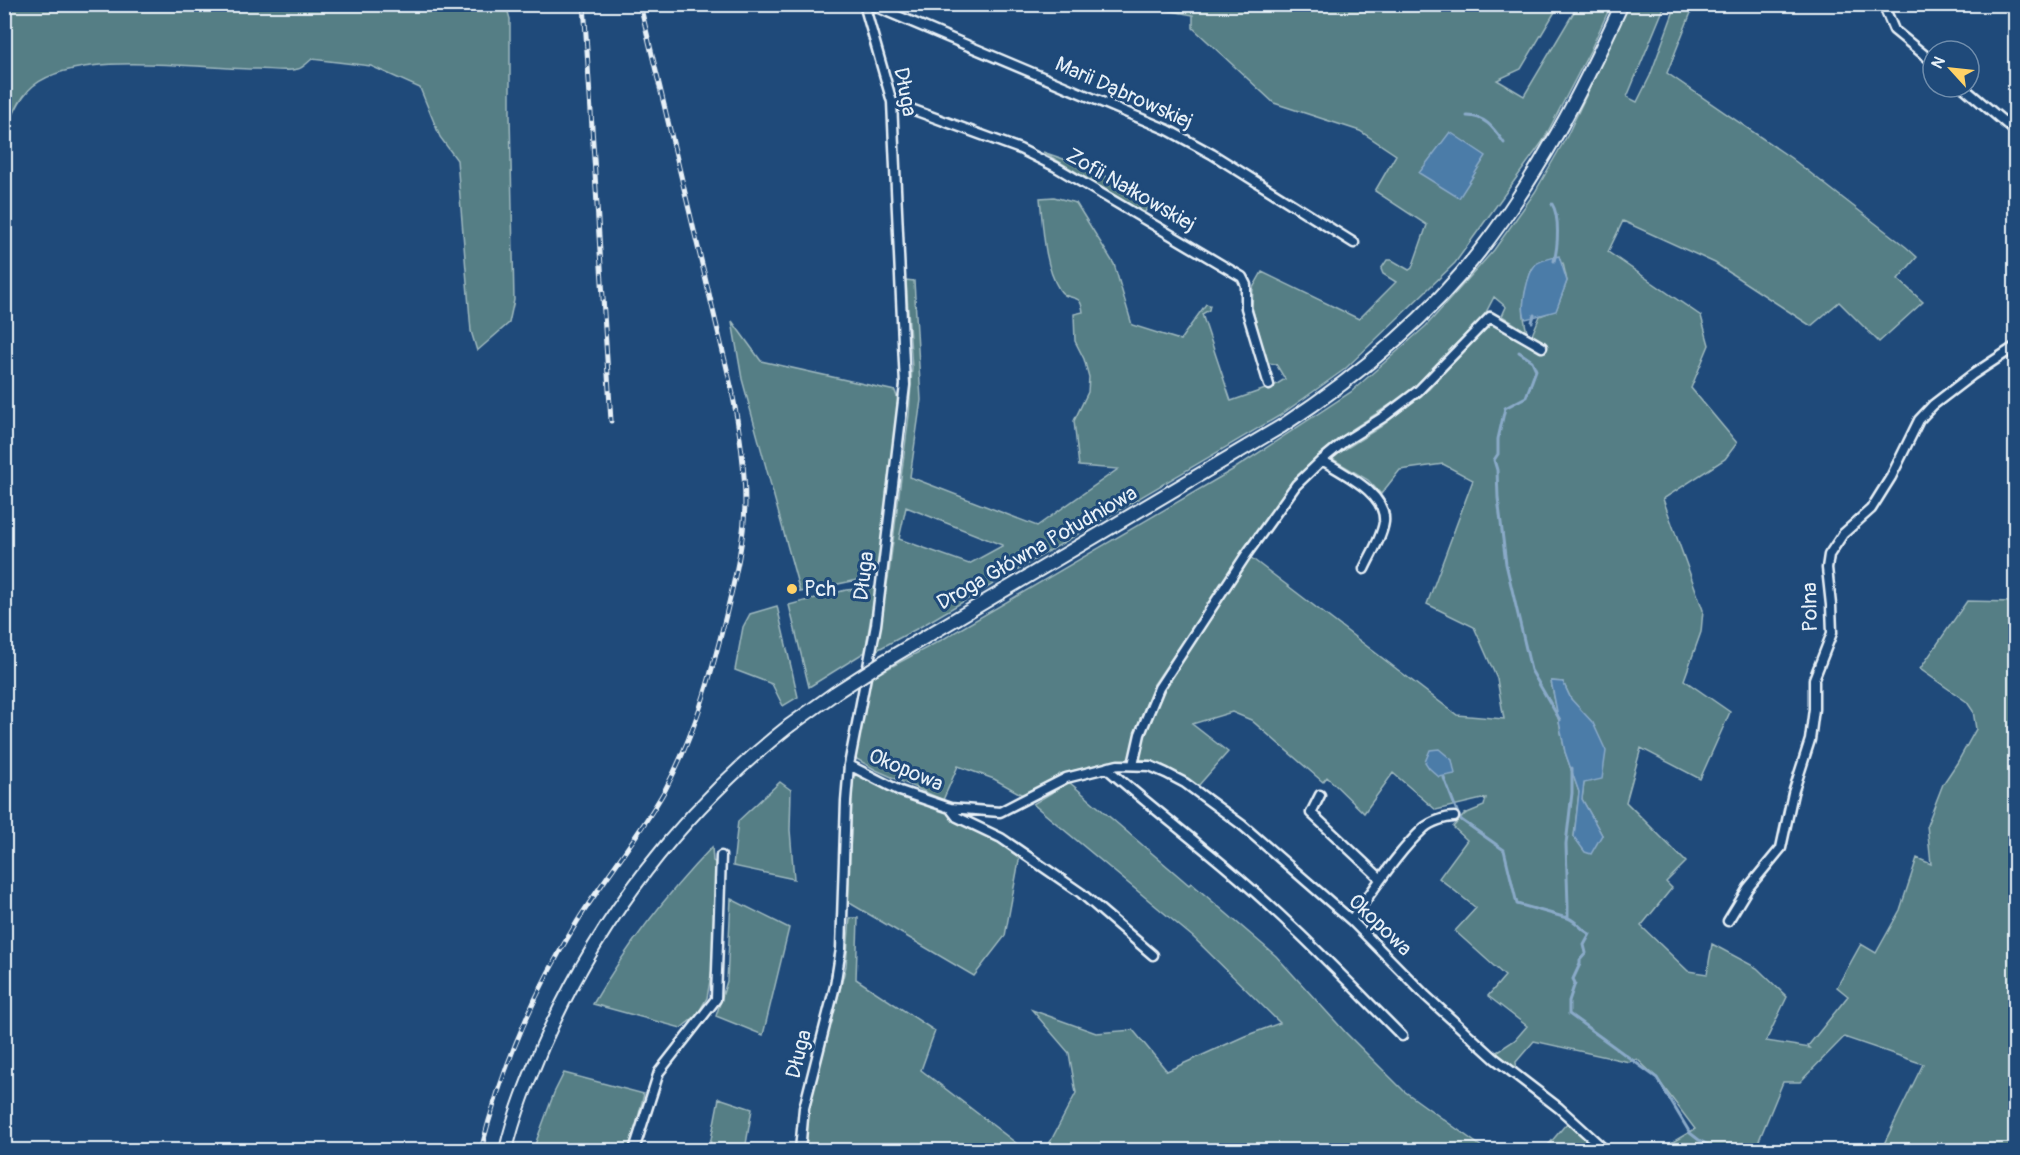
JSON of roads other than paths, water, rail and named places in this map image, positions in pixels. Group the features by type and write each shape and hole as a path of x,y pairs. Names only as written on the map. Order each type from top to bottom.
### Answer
{"main road":[{"name":"Droga Główna Południowa","path":"506,1150 527,1081 552,1024 581,969 615,913 656,857 687,820 734,773 789,726 835,693 883,662 1282,426 1341,385 1396,340 1437,300 1475,257 1512,205 1557,134 1586,82 1622,4"}],"street":[{"path":"1883,4 1894,30 1921,52"},
{"name":"Długa","path":"801,1150 804,1108 835,986 841,949 849,765 876,625 905,385 892,102 865,6"},
{"name":"Marii Dąbrowskiej","path":"865,6 874,6 1168,130 1212,154 1354,243"},
{"path":"1978,99 2016,132"},
{"name":"Zofii Nałkowskiej","path":"892,102 1020,149 1066,173 1242,277 1246,285 1246,308 1269,386"},
{"path":"1133,765 1140,734 1159,688 1296,485 1345,441 1385,416 1418,391 1490,317 1542,347"},
{"name":"Polna","path":"1728,921 1749,888 1781,848 1792,793 1810,740 1814,710 1814,679 1832,633 1827,568 1829,555 1843,534 1871,508 1891,477 1919,420 1933,405 1972,375 2016,346"},
{"path":"1322,460 1374,494 1384,511 1384,523 1364,569"},
{"name":"Okopowa","path":"849,765 900,791 950,808 1000,812 1066,778 1118,765 1150,766 1185,783 1242,825 1351,920 1434,1004 1494,1058 1558,1108 1605,1150"},
{"path":"1109,767 1111,772 1244,883 1327,960 1402,1036"},
{"path":"1320,795 1311,813 1381,879"},
{"name":"Okopowa","path":"950,808 957,817 1001,838 1081,893 1153,955"},
{"path":"1351,920 1381,879 1426,826 1446,817 1454,818"},
{"path":"633,1150 659,1072 716,999 721,856"}],"water":[{"path":"1450,132 1486,156 1459,198 1419,173"},
{"path":"1559,256 1567,281 1556,311 1526,319 1524,299 1527,282 1533,268 1541,261"},
{"path":"1551,681 1563,682 1571,699 1593,723 1606,751 1602,779 1584,783 1582,799 1602,835 1591,854 1585,852 1574,837 1579,792 1565,752"},
{"path":"1439,749 1452,760 1455,774 1439,777 1425,762 1430,750"}],"waterway":[{"path":"1467,116 1484,121 1493,128 1504,143"},
{"path":"1552,204 1555,209 1558,232 1554,261"},
{"path":"1532,322 1534,315"},
{"path":"1519,352 1532,361 1536,370 1526,397 1505,408 1498,439 1498,454 1494,460 1497,470 1498,498 1506,564 1531,670 1560,720"},
{"path":"1572,768 1572,793 1566,844 1568,918 1590,934 1584,945 1586,953 1580,960 1573,979 1575,983 1569,1001 1569,1014 1657,1078 1690,1133 1717,1150"},
{"path":"1444,778 1460,819 1504,850 1517,904 1567,918"}],"railway":[{"path":"584,4 611,421"},
{"path":"640,4 733,394"},
{"path":"481,1150 498,1091 533,1004 577,922 665,790 685,748 701,704 733,587 744,518 743,460 731,387"}],"place":[{"name":"Pch","path":"792,589"}]}
